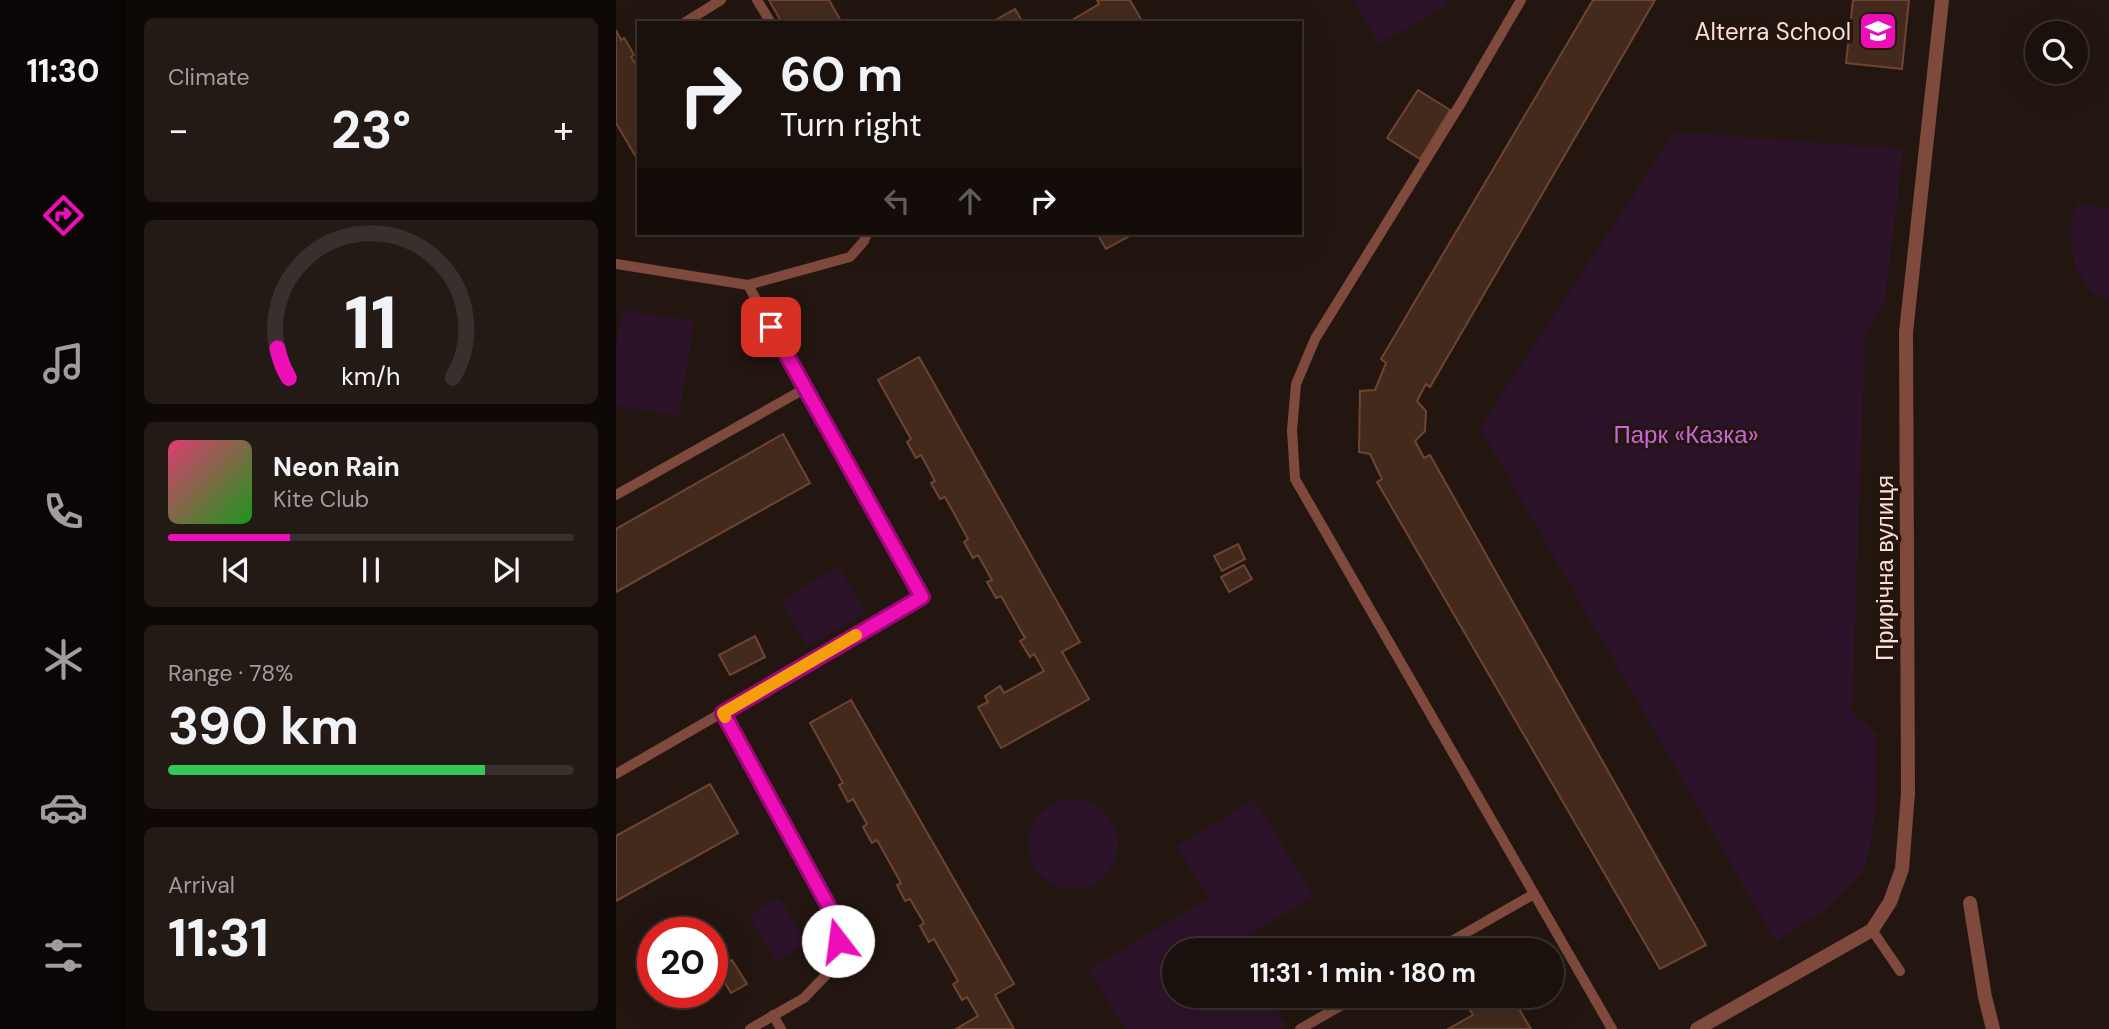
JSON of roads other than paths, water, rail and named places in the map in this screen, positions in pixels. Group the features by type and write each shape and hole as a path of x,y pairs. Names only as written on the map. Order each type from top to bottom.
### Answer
{"street":[{"name":"Прирічна вулиця","path":"1698,1029 1872,930 1889,902 1902,869 1908,793 1906,332 1942,0"},
{"path":"1970,903 1984,997 1993,1029"}],"lane":[{"path":"687,21 721,0"},
{"path":"757,0 770,21"},
{"path":"1521,0 1461,103 1315,339 1296,384 1292,430 1295,479 1612,1029"},
{"path":"616,264 748,285 850,257 866,235"},
{"path":"616,774 922,597 748,285"},
{"path":"616,495 806,388"},
{"path":"723,713 830,909 838,941 827,974 804,998 750,1029"},
{"path":"1457,938 1534,894"},
{"path":"1872,930 1900,971"},
{"path":"1300,1029 1337,1008"},
{"path":"773,1015 781,1029"}],"place":[{"name":"Alterra School","path":"1878,31"}],"park label":[{"name":"Парк «Казка»","path":"1686,434"}]}
